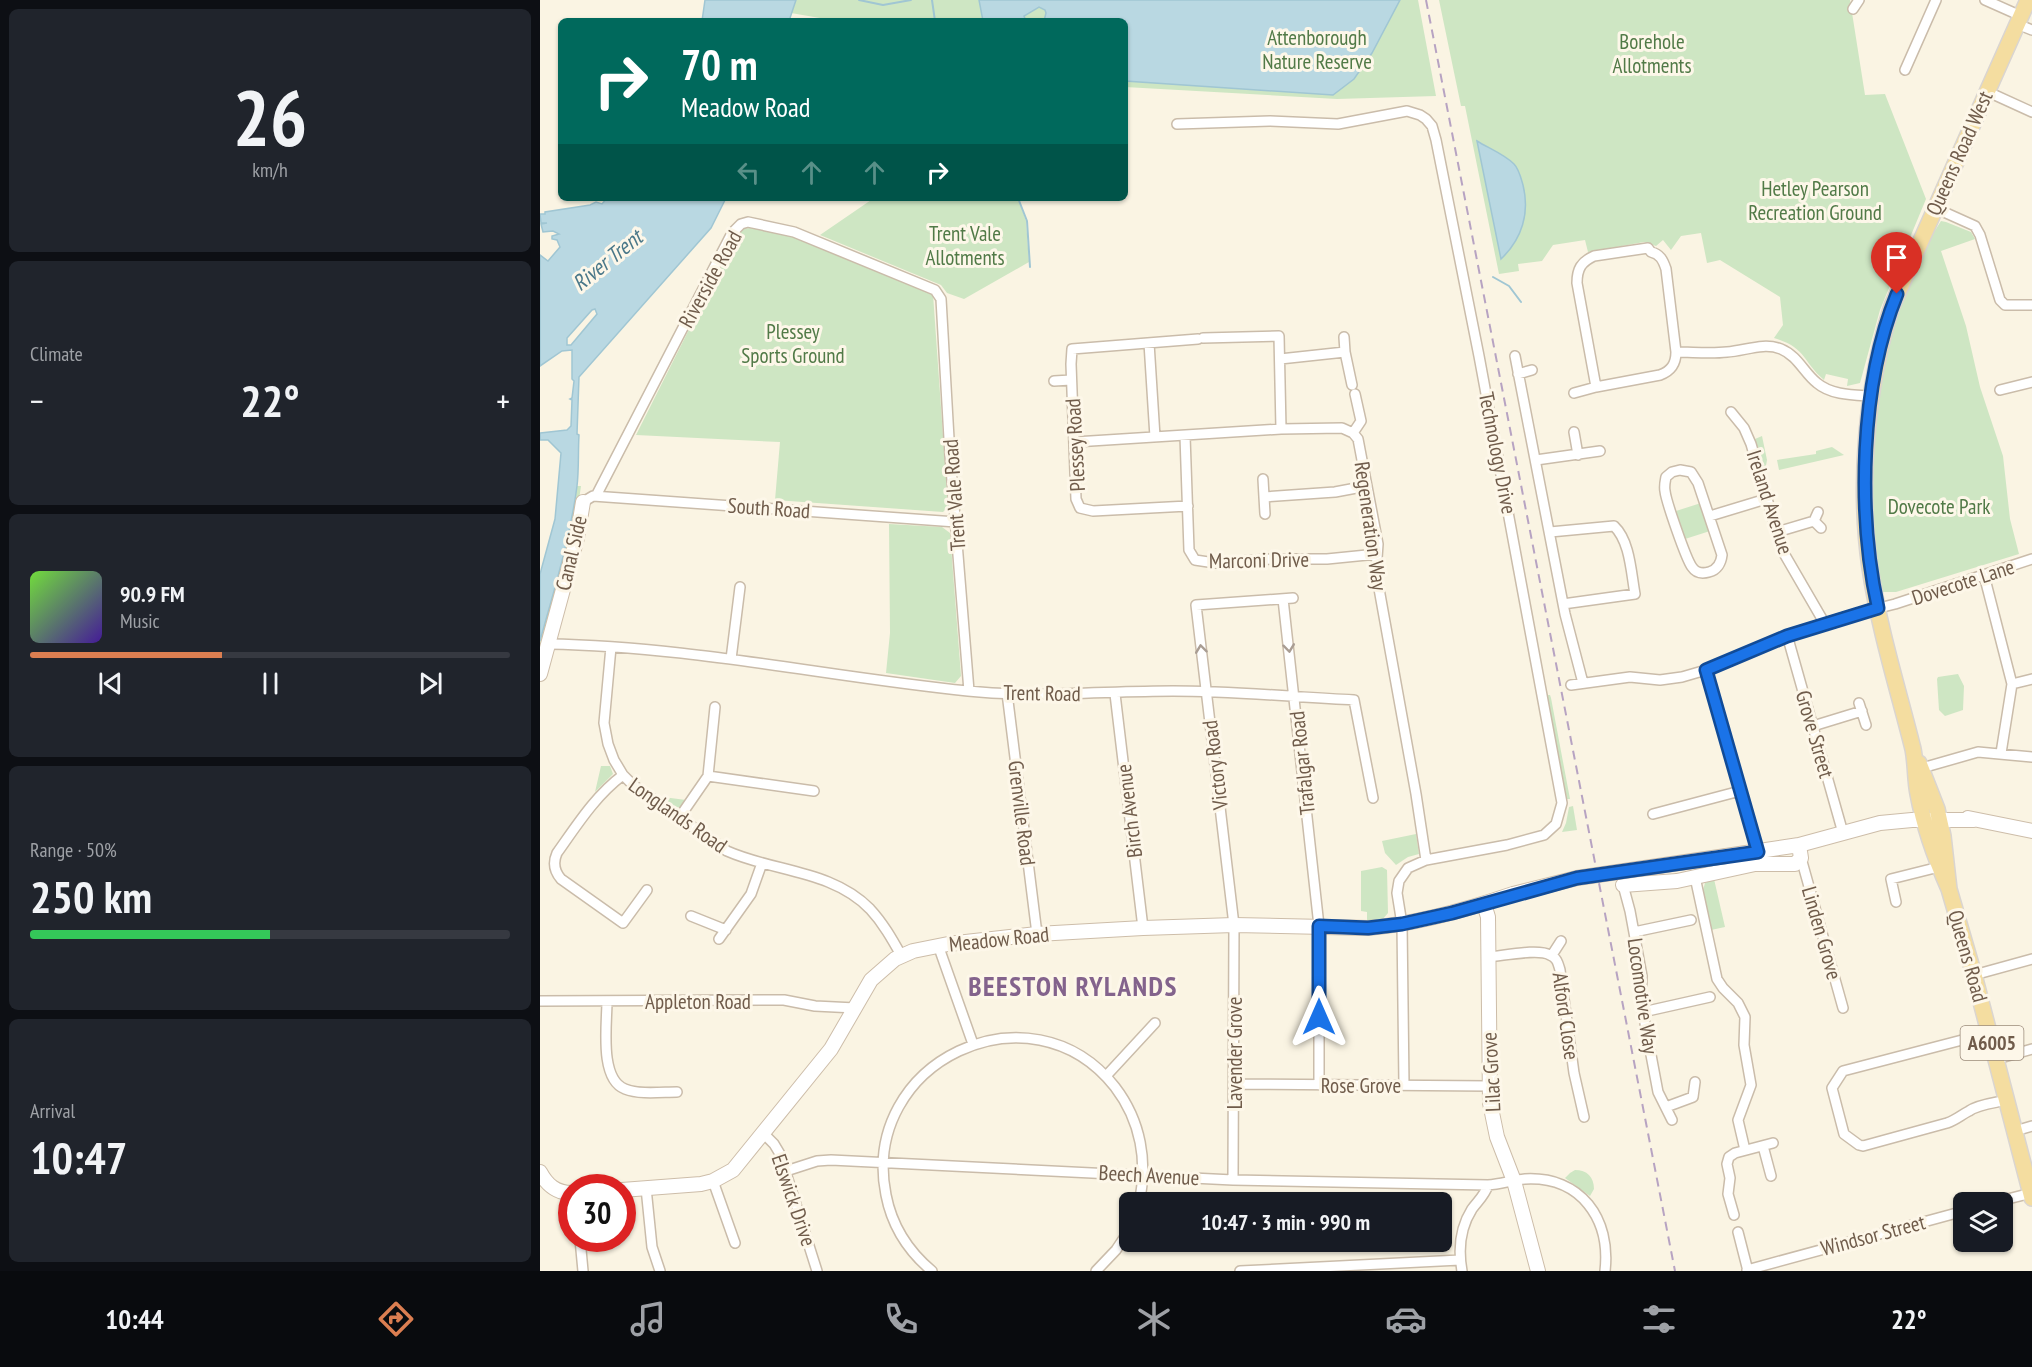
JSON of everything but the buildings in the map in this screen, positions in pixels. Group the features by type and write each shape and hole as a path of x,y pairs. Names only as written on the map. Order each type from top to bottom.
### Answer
{"main road":[{"name":"Queens Road West","path":"1866,447 1870,396 1885,327 1892,306 2028,0"},
{"name":"Queens Road","path":"1866,447 1869,566 1914,753 1917,788 1931,814 1939,867 1949,889"},
{"name":"Queens Road","path":"1914,753 1922,768 1949,889 1974,975 2031,1195"}],"street":[{"path":"1905,70 1936,0"},
{"path":"1985,0 2032,30"},
{"path":"1986,91 2032,111"},
{"name":"Technology Drive","path":"1178,124 1270,121 1338,124 1407,111 1420,115 1432,126 1479,356 1562,803 1556,824 1540,836 1507,845 1426,860 1408,868 1399,881 1397,893 1402,924 1404,1085"},
{"path":"1935,208 1975,226 1980,235 2000,300 2005,305 2032,305"},
{"name":"Riverside Road","path":"590,499 732,233 741,224 748,222 763,225 810,238 922,283 935,290 941,299"},
{"path":"1574,393 1660,375 1671,368 1676,359 1666,268 1657,253 1648,248 1594,256 1587,259 1578,270 1577,283 1596,387"},
{"name":"Trent Vale Road","path":"941,299 969,691"},
{"path":"1155,437 1149,343 1201,338 1279,336 1281,429"},
{"path":"1344,337 1361,421 1353,433"},
{"name":"Plessey Road","path":"1149,343 1072,349 1071,380 1076,499 1080,508 1093,511 1188,506"},
{"path":"1676,352 1725,352 1771,346 1795,358 1818,384 1843,393 1870,396"},
{"path":"1280,359 1346,352"},
{"path":"1515,356 1563,604 1583,683"},
{"path":"1518,374 1532,370"},
{"name":"Plessey Road","path":"1054,381 1071,380"},
{"path":"2000,390 2032,382"},
{"name":"Ireland Avenue","path":"1731,412 1749,438 1776,532 1786,557 1825,624"},
{"name":"Regeneration Way","path":"1075,442 1281,429 1342,428 1353,433 1358,439 1378,544 1376,572 1426,860"},
{"path":"1574,432 1578,454"},
{"name":"Marconi Drive","path":"1185,436 1189,550 1195,560 1215,563 1377,555"},
{"path":"1536,460 1600,451"},
{"path":"1680,470 1691,472 1698,483 1710,516 1722,555 1719,566 1715,570 1701,573 1692,568 1686,557 1665,494 1666,477 1680,470"},
{"path":"1263,479 1265,514"},
{"path":"1264,497 1335,492 1367,486"},
{"name":"South Road","path":"590,499 956,522"},
{"name":"Canal Side","path":"540,674 590,499"},
{"path":"1710,516 1766,499"},
{"path":"1776,532 1818,520"},
{"path":"1550,532 1614,526 1622,533 1630,563 1635,594 1563,604"},
{"name":"Dovecote Lane","path":"1571,685 1630,677 1660,681 1706,670 1787,636 2032,559"},
{"path":"1984,574 2012,684 2001,753"},
{"path":"731,659 740,587"},
{"name":"Victory Road","path":"1234,925 1196,605 1288,598"},
{"name":"Trafalgar Road","path":"1288,598 1294,697 1319,926 1319,1085"},
{"name":"Grove Street","path":"1787,636 1843,833"},
{"name":"Trent Road","path":"548,644 611,647 731,659 969,691 1115,694 1169,691 1354,700 1373,798"},
{"name":"Longlands Road","path":"611,647 604,728 610,753 623,775 637,789 727,851 827,881 849,892 877,917 901,955"},
{"path":"1706,670 1758,852"},
{"path":"2012,684 2032,679"},
{"name":"Grenville Road","path":"1007,693 1037,934"},
{"name":"Birch Avenue","path":"1115,694 1143,928"},
{"path":"679,818 708,776 715,707"},
{"path":"1813,726 1860,707 1866,725"},
{"path":"1922,768 1978,752 2032,757"},
{"path":"623,775 590,807 557,853 555,868 561,879 623,923 647,890"},
{"path":"708,776 814,791"},
{"path":"1663,824 1657,813 1740,791"},
{"path":"1623,885 1668,882 1755,864 1796,864 1800,851 1843,833 1880,823 1931,814 2032,831"},
{"name":"Meadow Road","path":"636,1189 701,1184 733,1170 831,1049 868,984 878,972 901,955 938,945 1037,934 1234,925 1368,928 1402,924 1485,904 1513,894 1584,876 1758,852 1800,851"},
{"name":"Linden Grove","path":"1800,851 1843,1008"},
{"path":"719,939 751,894 762,863"},
{"path":"1896,903 1891,879 1939,867"},
{"path":"1695,877 1717,979 1738,1003 1745,1017 1744,1045 1751,1085 1738,1120 1744,1150"},
{"name":"Locomotive Way","path":"1623,885 1642,976 1641,1002 1658,1092 1672,1120"},
{"name":"Lilac Grove","path":"1485,904 1488,917 1489,1086 1492,1117 1514,1180 1538,1271"},
{"path":"704,921 708,910"},
{"path":"691,916 726,930"},
{"path":"1634,932 1691,920"},
{"name":"Lavender Grove","path":"1233,1180 1234,925"},
{"path":"1552,956 1561,941"},
{"path":"938,945 973,1044"},
{"name":"Alford Close","path":"1488,957 1542,953 1558,961 1574,1073 1576,1108 1584,1117"},
{"path":"1974,975 2032,959"},
{"path":"1643,1012 1710,997"},
{"name":"Appleton Road","path":"540,1001 784,1000 815,1006 855,1008"},
{"path":"607,1001 607,1065 614,1080 618,1085 630,1091 677,1092"},
{"path":"1106,1076 1155,1023"},
{"path":"1989,1033 1843,1071 1832,1088 1844,1134 1863,1146 1947,1123 1960,1118 1967,1111 2007,1100"},
{"path":"932,1271 911,1251 893,1221 884,1186 883,1162 890,1127 899,1105 910,1088 927,1070 947,1056 973,1044 1008,1037 1044,1041 1081,1056 1106,1076 1121,1095 1133,1116 1143,1153 1144,1174 1141,1192"},
{"path":"1996,1059 2032,1049"},
{"path":"1666,1107 1694,1097 1695,1082"},
{"name":"Rose Grove","path":"1234,1084 1489,1086"},
{"path":"2015,1131 2032,1126"},
{"name":"Elswick Drive","path":"763,1133 777,1148 817,1271"},
{"path":"1734,1215 1728,1194 1730,1179 1727,1164 1731,1154 1773,1143"},
{"path":"1763,1146 1771,1176"},
{"name":"Beech Avenue","path":"786,1171 825,1160 1233,1180 1488,1185 1526,1179 1558,1182 1577,1193 1594,1212 1603,1230 1607,1251 1605,1271"},
{"path":"540,1172 552,1187 558,1190"},
{"path":"713,1180 735,1243"},
{"path":"1462,1271 1460,1260 1462,1232 1466,1221 1488,1185"},
{"path":"646,1188 652,1247 660,1271"},
{"path":"2013,1199 2031,1195"},
{"path":"1719,1203 1730,1200"},
{"name":"Windsor Street","path":"1748,1270 1953,1214"},
{"path":"1738,1232 1748,1270"},
{"path":"1104,1269 1119,1246"},
{"path":"581,1252 582,1271"},
{"path":"1240,1271 1460,1260"}],"green space":[{"name":"Attenborough Nature Reserve","path":"795,0 1418,0 1436,96 1337,99 1128,87 1128,18 820,18 791,13"},
{"name":"Hetley Pearson Recreation Ground","path":"1439,0 1850,0 1865,95 1885,94 1926,199 1880,310 1860,383 1847,386 1848,379 1826,374 1824,380 1799,351 1774,338 1783,325 1780,297 1720,260 1707,263 1701,233 1681,236 1671,250 1663,240 1656,246 1644,242 1588,252 1585,240 1553,245 1542,261 1518,264 1519,271 1499,274 1465,106 1461,106"},
{"name":"Trent Vale Allotments","path":"870,201 1019,201 1026,221 1029,262 964,299 947,293 941,285 820,235"},
{"name":"Dovecote Park","path":"1941,221 1971,232 1975,239 1941,251 1966,326 1980,387 2003,456 2010,519 2019,554 1896,592 1883,592 1878,587 1871,528 1872,439 1880,376 1893,321 1922,251"},
{"name":"Plessey Sports Ground","path":"756,227 787,234 933,294 948,507 943,512 775,500 780,442 636,435 733,242 743,229"},
{"path":"1762,436 1767,460 1765,471 1755,439"},
{"path":"1832,447 1844,455 1779,470 1777,460 1816,454 1816,451"},
{"path":"577,486 581,486 576,521 540,658 540,641 566,544"},
{"path":"1701,503 1710,531 1685,539 1676,511"},
{"path":"889,524 942,527 950,533 961,676 955,683 886,673 890,633"},
{"path":"1958,674 1964,686 1963,710 1945,716 1939,710 1937,679"},
{"path":"1547,695 1551,698 1570,799 1567,799"},
{"path":"601,766 610,766 613,774 595,792"},
{"path":"663,797 686,801 682,807 673,808 662,801"},
{"path":"1573,806 1577,830 1562,832 1569,807"},
{"path":"1416,834 1419,854 1408,857 1396,865 1385,853 1382,841"},
{"path":"1382,867 1387,870 1388,913 1382,920 1367,921 1367,912 1361,911 1361,871"},
{"path":"1714,879 1725,927 1711,930 1703,890 1705,883"},
{"path":"1575,1170 1583,1171 1591,1178 1594,1189 1590,1196 1565,1178"}],"water":[{"path":"705,0 796,0 790,18 702,18"},
{"name":"Attenborough Nature Reserve","path":"979,0 1400,0 1372,53 1354,79 1333,95 1128,81 1128,18 1045,18 1045,10 1039,7 1024,16 1025,18 982,18"},
{"path":"1477,141 1510,160 1519,171 1523,185 1525,215 1523,225 1514,243 1501,259"},
{"name":"River Trent","path":"604,201 724,201 711,228 579,377 577,486 566,545 540,641 540,574 555,519 561,453 548,440 540,440 540,433 567,430 571,426 572,400 570,399 574,381 572,379 572,350 562,351 540,366 540,255 548,261 560,247 557,240 552,239 552,236 559,234 553,231 543,232 541,224 547,223 541,223 540,214 596,202 602,204","holes":["595,309 597,314 571,345 567,345 567,338"]}],"waterway":[{"path":"859,0 883,5 911,0"},
{"path":"932,0 935,18"},
{"path":"1019,201 1027,221 1030,267"},
{"path":"1493,277 1509,286 1521,302"}],"railway":[{"path":"1426,0 1675,1271"}],"district":[{"name":"BEESTON RYLANDS","path":"1073,986"}],"route":[{"path":"1319,1017 1319,926 1368,928 1402,924 1452,913 1513,894 1577,878 1758,852 1706,670 1787,636 1878,608 1869,566 1865,502 1866,447 1870,396 1885,327 1897,294"}],"park label":[{"name":"Borehole Allotments","path":"1652,53"}]}
